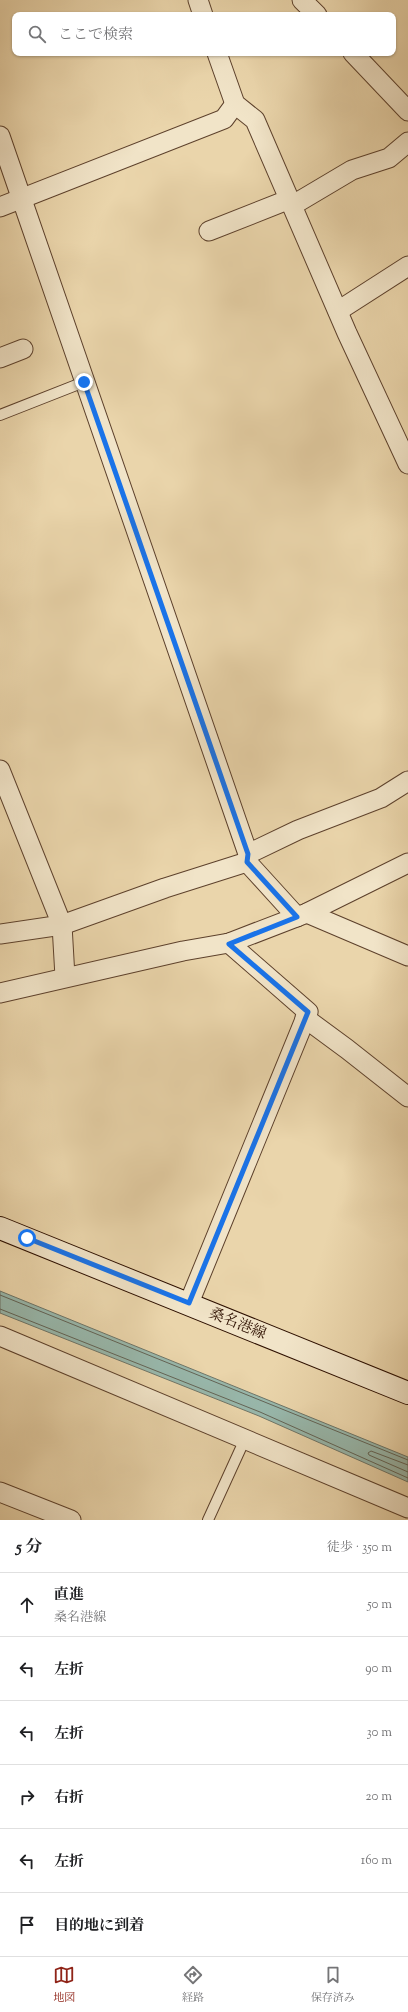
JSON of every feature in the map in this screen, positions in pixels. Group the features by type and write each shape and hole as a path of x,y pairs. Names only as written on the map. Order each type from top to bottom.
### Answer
{"main road":[{"name":"桑名港線","path":"0,1228 189,1303 408,1393"}],"street":[{"path":"198,0 202,12"},
{"path":"302,0 314,12"},
{"path":"218,56 235,104 255,120 292,202 338,311 408,464"},
{"path":"356,56 408,111"},
{"path":"0,207 224,119 235,104"},
{"path":"0,136 248,858 302,915 408,956"},
{"path":"208,231 292,202 352,170 389,158 408,142"},
{"path":"338,311 408,266"},
{"path":"0,358 23,349"},
{"path":"0,770 62,925 65,977"},
{"path":"0,934 62,925 248,858 298,830 381,798 408,781"},
{"path":"0,993 183,951 229,944 302,915 408,863"},
{"path":"189,1303 308,1012 229,944"},
{"path":"305,1018 408,1097"},
{"path":"1,1340 245,1439 408,1508"},
{"path":"0,1492 71,1520"}],"lane":[{"path":"0,415 84,382"},
{"path":"208,1520 245,1439"}],"water":[{"path":"0,1291 408,1457 408,1482 259,1416 0,1313"}],"route":[{"path":"27,1238 189,1303 308,1012 229,944 297,917 247,862 248,854 84,382"}]}
